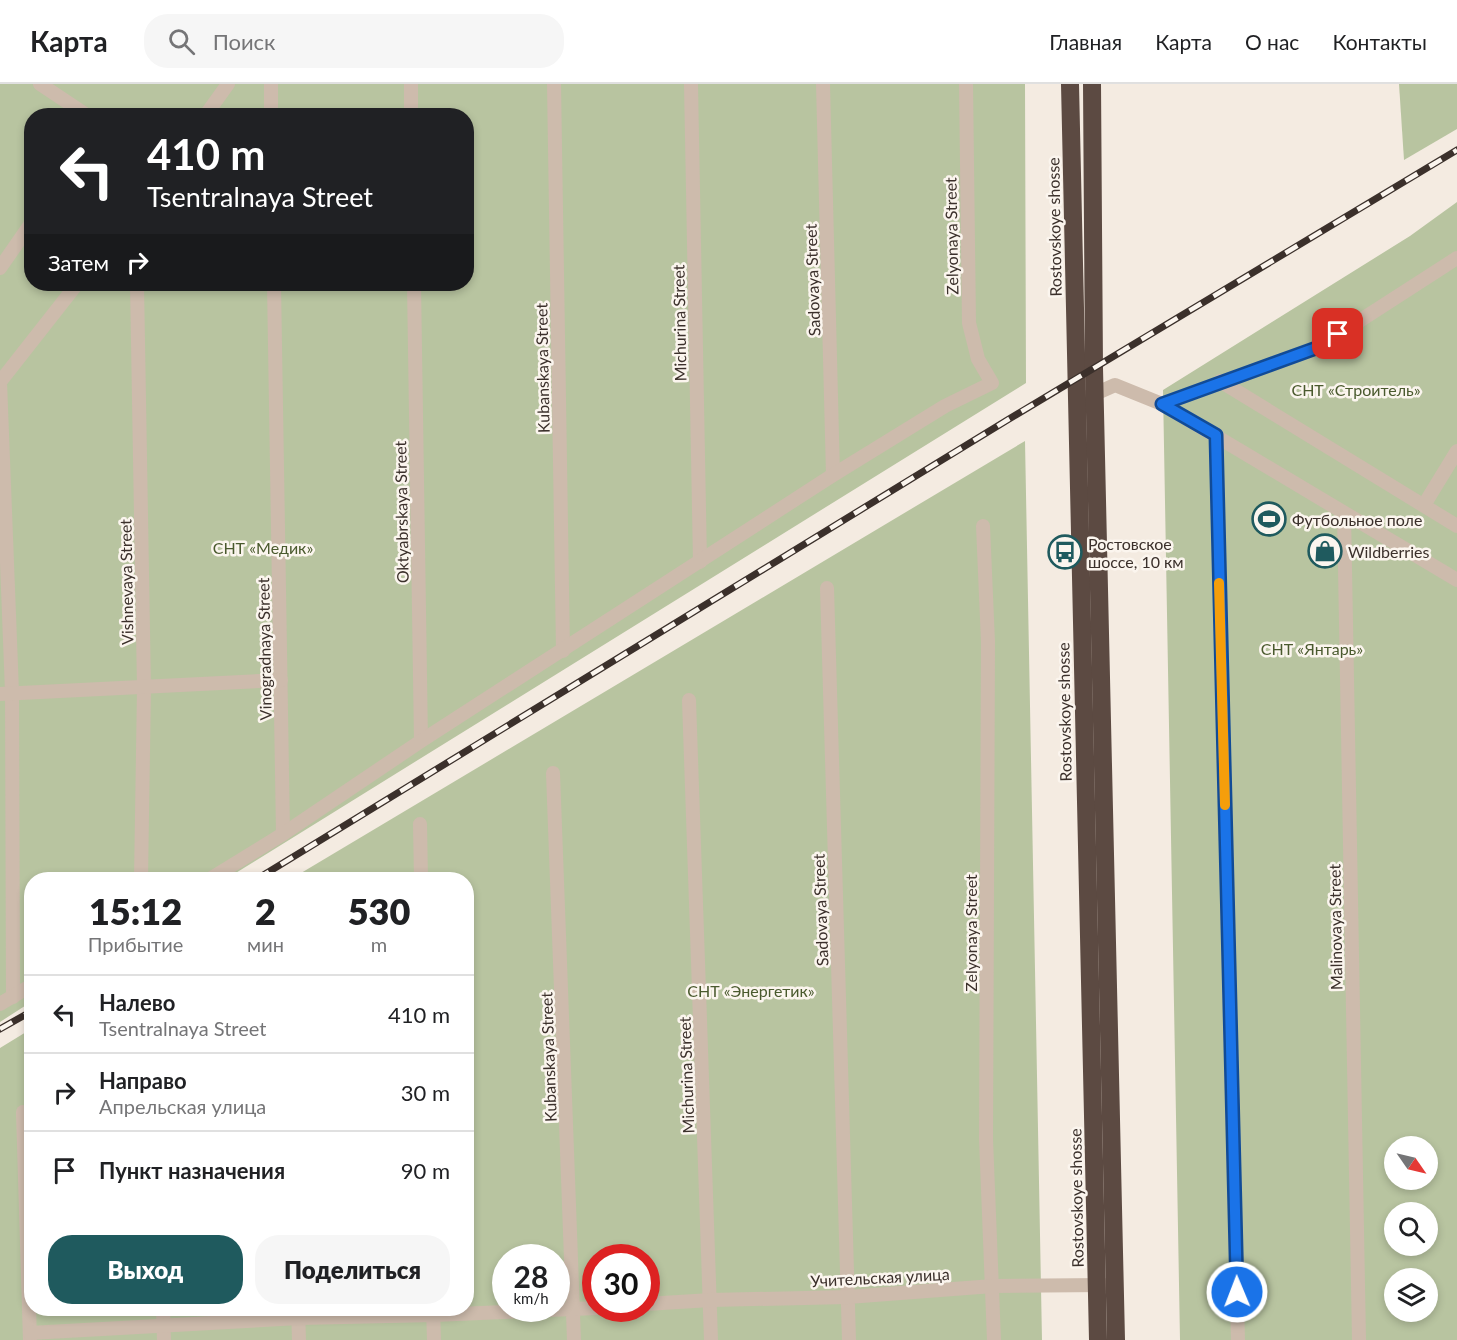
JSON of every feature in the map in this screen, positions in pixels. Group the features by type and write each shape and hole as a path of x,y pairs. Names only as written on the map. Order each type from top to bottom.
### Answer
{"highway":[{"name":"Rostovskoye shosse","path":"1070,84 1077,402 1106,1285 1116,1340"},
{"name":"Rostovskoye shosse","path":"1092,84 1106,1285 1098,1340"}],"street":[{"path":"40,84 76,108"},
{"path":"210,108 228,84"},
{"path":"271,84 271,108"},
{"path":"411,84 411,108"},
{"name":"Kubanskaya Street","path":"554,84 563,651"},
{"name":"Michurina Street","path":"691,84 700,562"},
{"name":"Sadovaya Street","path":"823,84 833,475"},
{"name":"Zelyonaya Street","path":"833,475 945,406 992,383 978,359 969,323 966,84"},
{"path":"0,268 24,234"},
{"path":"1162,404 1220,381 1319,347 1457,258"},
{"path":"24,990 6,1000 6,693 0,382 72,291"},
{"name":"Vishnevaya Street","path":"137,291 144,688 141,872"},
{"name":"Vinogradnaya Street","path":"274,291 283,834"},
{"name":"Oktyabrskaya Street","path":"414,291 421,741"},
{"path":"1220,381 1457,526"},
{"path":"1077,402 1115,385 1162,404 1457,580"},
{"path":"1216,435 1238,1340"},
{"path":"1424,505 1457,451"},
{"path":"221,872 833,475"},
{"name":"Malinovaya Street","path":"1344,513 1359,1340"},
{"name":"Zelyonaya Street","path":"983,526 988,642 986,1139 994,1340"},
{"name":"Sadovaya Street","path":"827,588 849,1340"},
{"path":"6,693 281,680"},
{"name":"Michurina Street","path":"689,700 711,1340"},
{"name":"Kubanskaya Street","path":"553,773 574,1340"},
{"path":"420,824 421,872"},
{"path":"23,1112 24,1144"},
{"name":"Учительская улица","path":"660,1303 848,1297 993,1286 1106,1285"},
{"path":"474,1311 582,1309"},
{"path":"29,1316 30,1336 163,1333 278,1316"},
{"path":"163,1316 163,1333"},
{"path":"298,1316 299,1340"},
{"path":"434,1316 434,1340"}],"green space":[{"name":"СНТ «Медик»","path":"0,84 1025,84 1026,383 237,872 24,872 24,1007 0,1022"},
{"path":"1399,84 1457,84 1457,129 1404,160"},
{"name":"СНТ «Янтарь»","path":"1457,202 1457,1340 1180,1340 1163,390 1410,236"},
{"name":"СНТ «Энергетик»","path":"1025,441 1042,1340 0,1340 0,1048 24,1033 24,1316 474,1316 474,872 303,872"}],"railway":[{"path":"268,872 1009,419 1457,150"},
{"path":"0,1029 24,1016"}],"slow traffic":[{"path":"1219,583 1225,805"}],"place":[{"name":"Футбольное поле","path":"1269,519"},
{"name":"Wildberries","path":"1325,551"},
{"name":"Ростовское шоссе, 10 км","path":"1065,552"}],"route":[{"path":"1237,1292 1216,435 1162,404 1220,381 1319,347 1338,334"}],"park label":[{"name":"СНТ «Строитель»","path":"1356,389"}]}
